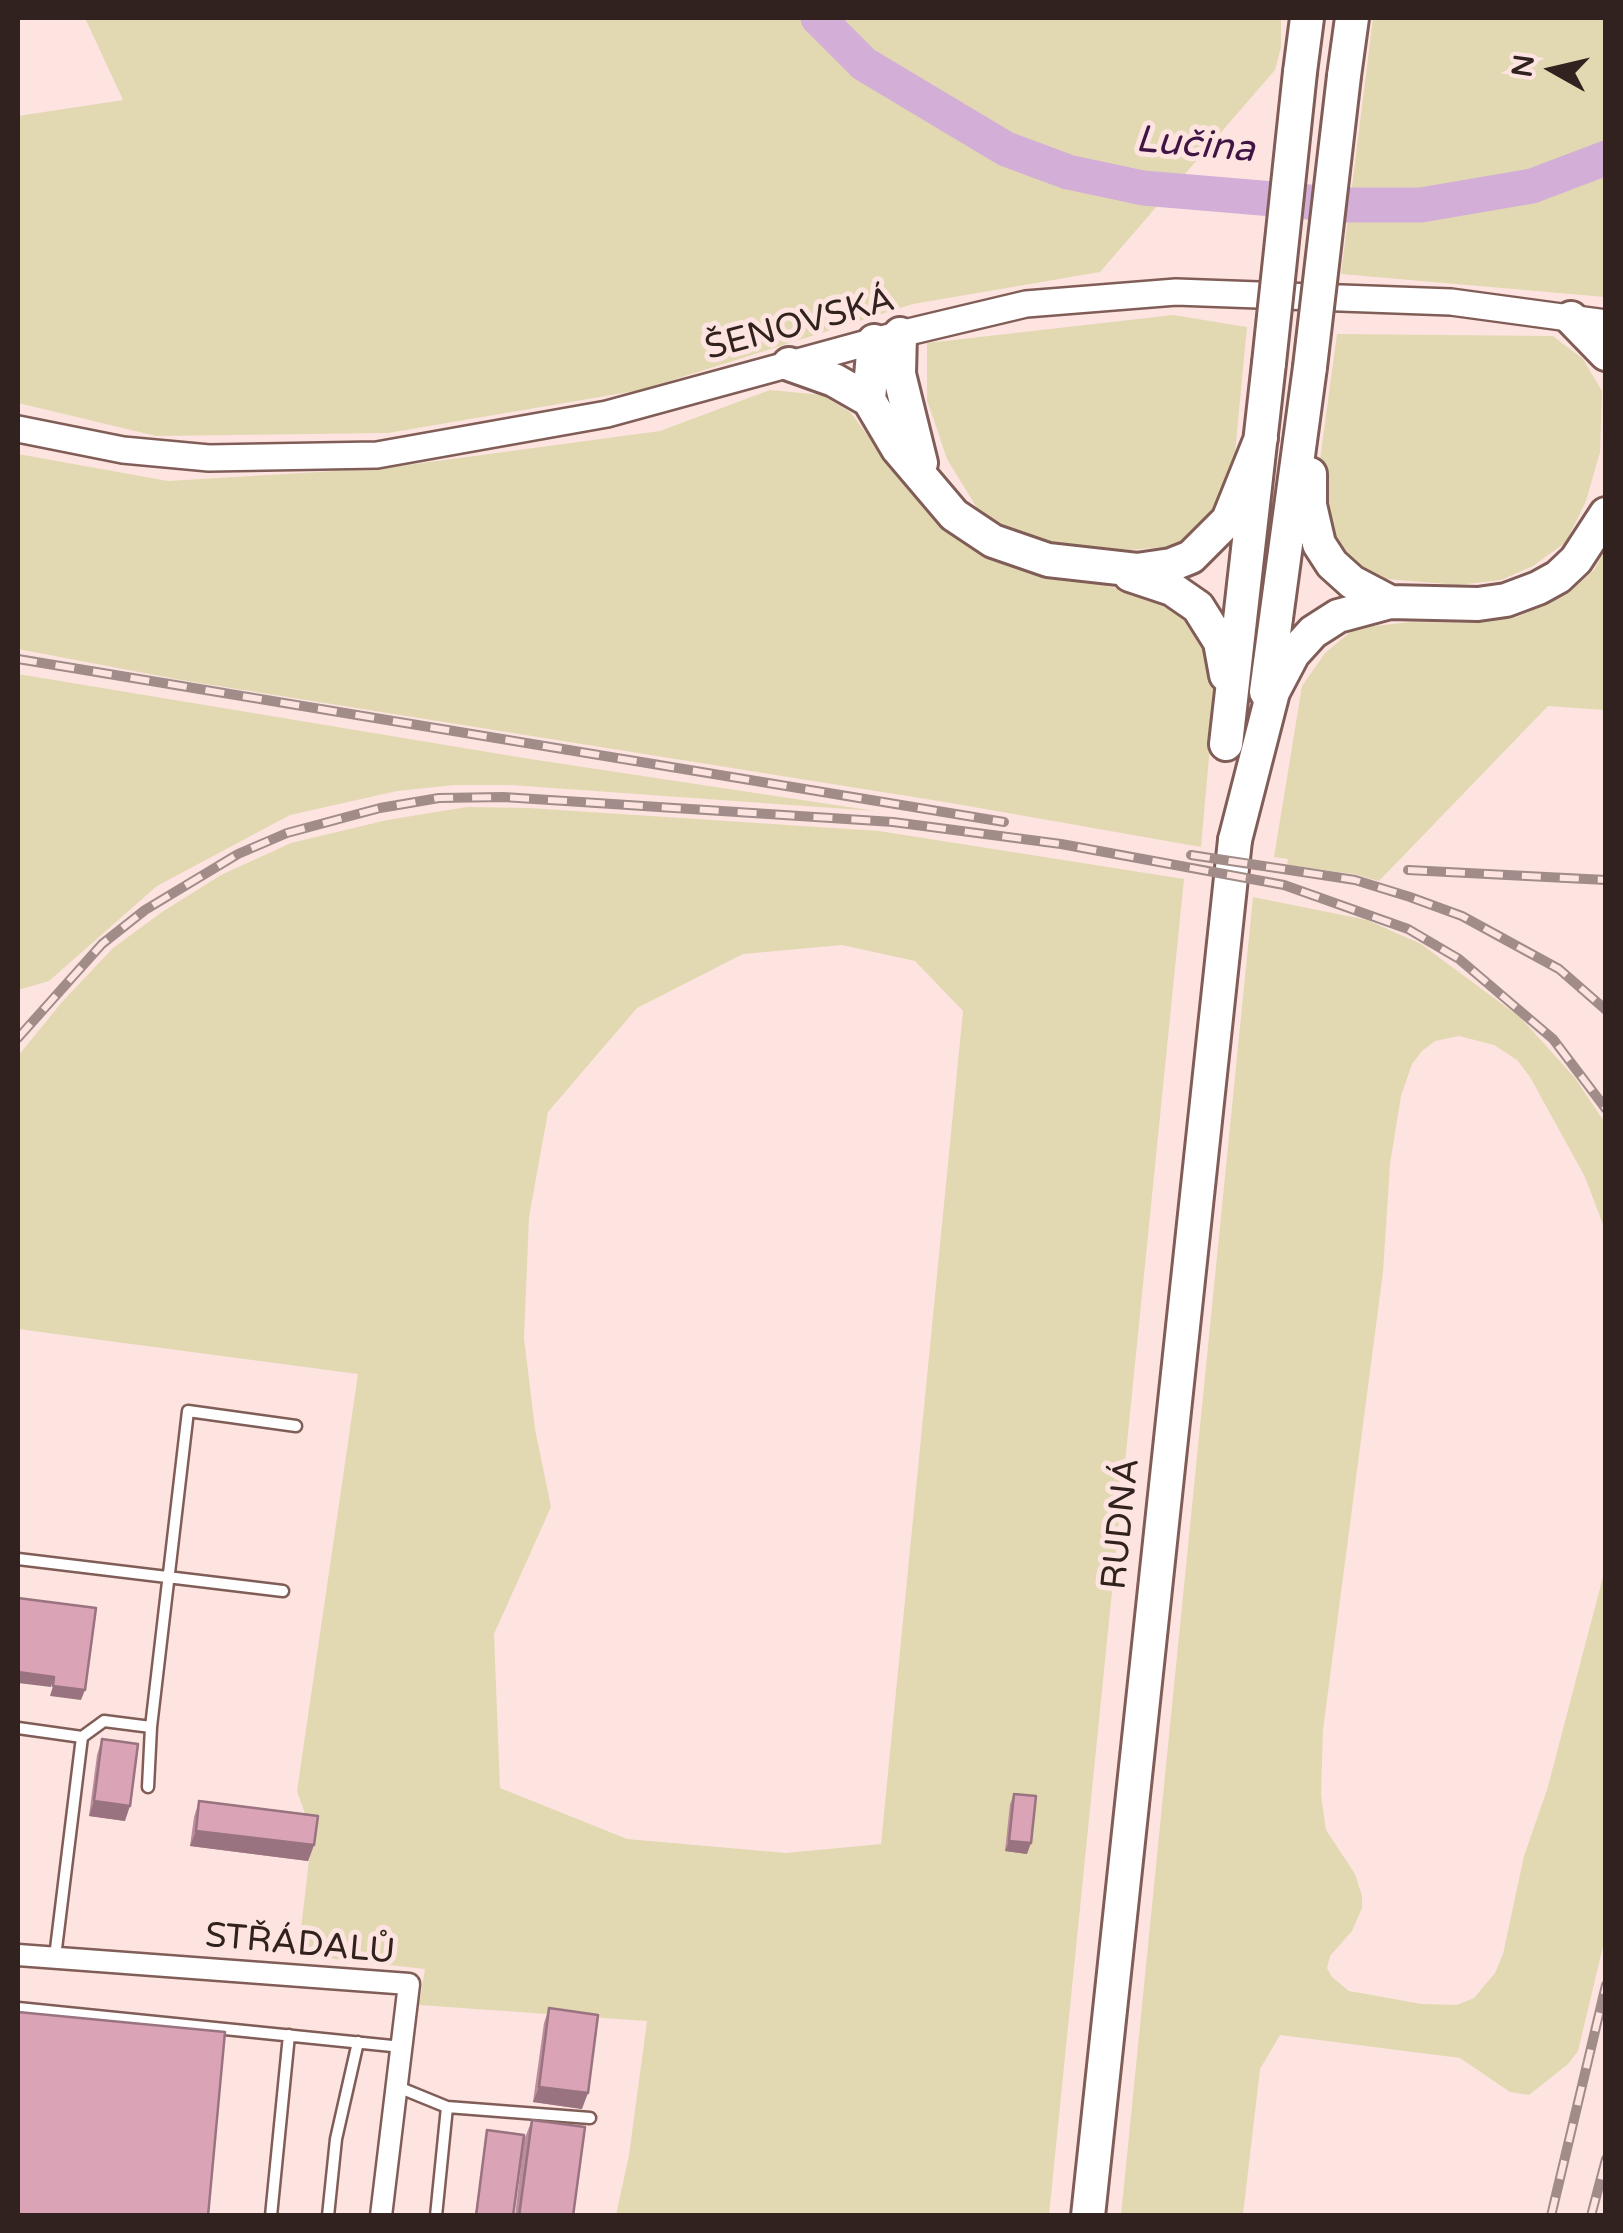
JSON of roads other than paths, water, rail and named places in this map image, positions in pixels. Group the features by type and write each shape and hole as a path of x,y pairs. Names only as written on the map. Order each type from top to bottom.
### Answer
{"main road":[{"path":"1243,745 1309,371 1352,18"},
{"path":"1243,745 1252,496 1262,438 1305,21"},
{"path":"1571,318 1606,354"},
{"path":"870,400 887,338"},
{"path":"887,338 928,486"},
{"path":"788,364 834,380 870,400 898,449 954,515 1013,551 1048,560 1137,570 1171,564 1204,547 1236,507 1262,438"},
{"path":"1309,371 1318,399 1310,477 1314,532 1341,573 1390,602"},
{"path":"1243,745 1282,673 1305,640 1338,616 1390,602 1478,604 1506,600 1538,588 1558,578 1576,560 1606,514"},
{"path":"1102,568 1172,588 1203,613 1220,642 1243,745"},
{"name":"RUDNÁ","path":"1088,2216 1243,745"}],"street":[{"name":"ŠENOVSKÁ","path":"18,429 123,450 209,458 378,455 608,414 1026,304 1176,292 1451,302 1606,323"},
{"name":"STŘÁDALŮ","path":"18,1955 408,1984 381,2216"}],"lane":[{"path":"148,1786 188,1411 296,1426"},
{"path":"18,1559 282,1591"},
{"path":"18,1728 82,1737 104,1721 152,1727"},
{"path":"55,1958 82,1737"},
{"path":"18,2008 402,2046"},
{"path":"270,2216 289,2035"},
{"path":"328,2216 336,2139 358,2042"},
{"path":"397,2086 447,2107 590,2118"},
{"path":"436,2216 447,2107"}],"waterway":[{"name":"Lučina","path":"818,18 864,64 1006,149 1068,172 1143,188 1344,205 1421,205 1532,186 1606,158"}],"railway":[{"path":"18,659 1004,822"},
{"path":"18,1038 102,944 145,910 238,854 287,833 380,808 439,798 503,797 893,822 1061,844 1284,885 1408,929 1459,959 1553,1039 1606,1109"},
{"path":"1191,855 1355,880 1462,916 1559,969 1606,1010"},
{"path":"1408,870 1606,880"},
{"path":"1551,2216 1606,1985"},
{"path":"1591,2216 1606,2159"}]}
